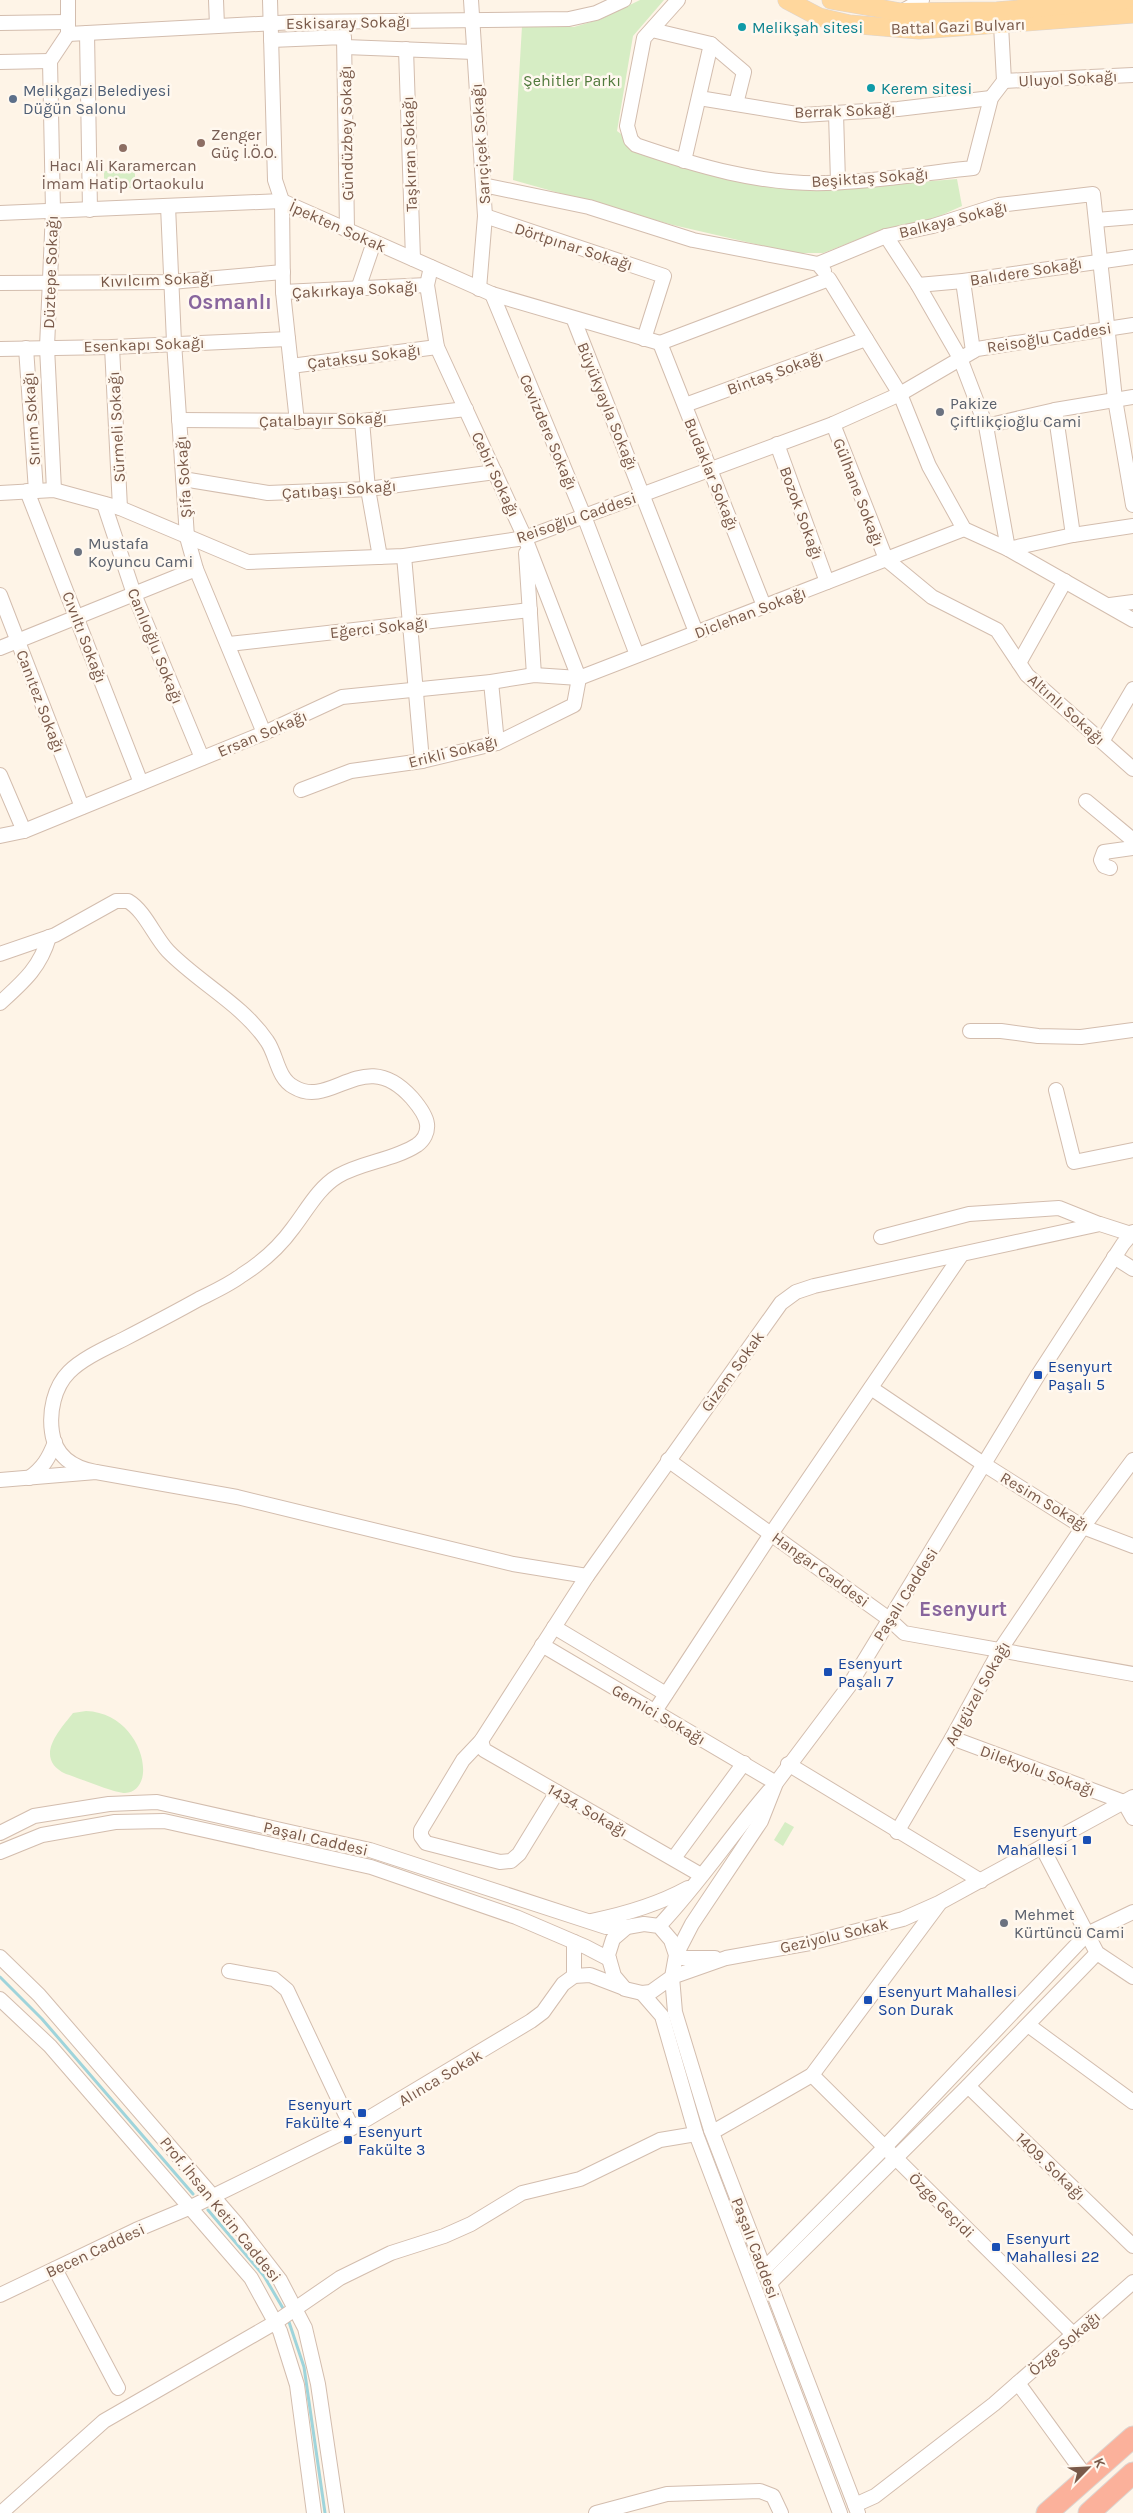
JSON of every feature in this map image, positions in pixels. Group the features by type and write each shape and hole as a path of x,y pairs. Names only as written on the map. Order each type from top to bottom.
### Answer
{"highway":[{"path":"1047,2513 1133,2437"},
{"path":"1060,2513 1133,2449"},
{"path":"1089,2513 1133,2473"},
{"path":"1103,2513 1133,2486"}],"main road":[{"name":"Battal Gazi Bulvarı","path":"788,0 819,17 880,29 918,30 1133,14"},
{"name":"Battal Gazi Bulvarı","path":"831,0 900,12 997,11 1125,0"}],"street":[{"path":"0,62 50,61 68,28 68,0"},
{"path":"216,0 217,26"},
{"path":"270,0 276,180 282,201 283,292 297,422"},
{"name":"Sarıçiçek Sokağı","path":"472,0 485,216 485,292"},
{"name":"Eskisaray Sokağı","path":"0,23 68,28 87,33 270,23 569,19 596,13 624,0"},
{"path":"678,0 652,30 711,44 744,72 736,104"},
{"path":"900,12 922,0"},
{"path":"992,98 1004,81 1001,25"},
{"name":"Beşiktaş Sokağı","path":"652,30 644,38 627,126 628,133 636,145 684,161 759,178 824,183 973,168 992,98"},
{"path":"87,33 90,210"},
{"path":"271,40 345,42 406,49 474,52"},
{"name":"Gündüzbey Sokağı","path":"345,42 347,230"},
{"path":"684,161 711,44"},
{"name":"Taşkıran Sokağı","path":"406,49 413,259"},
{"name":"Düztepe Sokağı","path":"50,61 53,212 47,347 54,490"},
{"name":"Uluyol Sokağı","path":"1004,81 1133,75"},
{"name":"Berrak Sokağı","path":"699,98 803,115 898,109 992,98"},
{"path":"836,113 838,182"},
{"path":"483,185 589,207 693,240 818,264 900,394 929,466 964,530 1008,549 1110,605 1133,620"},
{"name":"Balkaya Sokağı","path":"818,264 886,236 933,226 999,205 1093,194 1096,220"},
{"name":"İpekten Sokak","path":"0,213 282,201 485,292 574,320 660,343"},
{"name":"Şifa Sokağı","path":"168,206 174,342 187,537 196,569 229,644 264,733"},
{"name":"Dörtpınar Sokağı","path":"485,216 664,276 644,338"},
{"path":"1133,217 1096,220 1115,399 1130,458 1133,505"},
{"path":"886,236 918,285 960,358 986,426 1008,549"},
{"path":"358,288 374,242"},
{"name":"Balıdere Sokağı","path":"918,285 963,281 1101,260 1133,257"},
{"name":"Cebir Sokağı","path":"431,267 427,285 437,347 525,538 579,678"},
{"name":"Kıvılcım Sokağı","path":"0,283 171,282 283,272"},
{"path":"660,343 829,279"},
{"path":"963,281 973,351"},
{"name":"Çakırkaya Sokağı","path":"283,292 427,285"},
{"name":"Cevizdere Sokağı","path":"485,292 584,516 637,655"},
{"name":"Büyükyayla Sokağı","path":"574,320 696,632"},
{"name":"Reisoğlu Caddesi","path":"0,492 54,490 120,508 248,562 404,556 525,538 833,424 900,394 977,349 1133,325"},
{"name":"Bintaş Sokağı","path":"685,405 866,338"},
{"name":"Esenkapı Sokağı","path":"0,349 112,347 174,342 288,339"},
{"name":"Budaklar Sokağı","path":"660,343 764,606"},
{"name":"Sürmeli Sokağı","path":"112,347 120,508"},
{"name":"Çataksu Sokağı","path":"291,366 437,347"},
{"name":"Sırım Sokağı","path":"26,348 31,491"},
{"path":"986,426 1055,410 1133,397"},
{"name":"Çatalbayır Sokağı","path":"179,420 362,421 466,410"},
{"path":"1055,410 1073,535"},
{"path":"362,421 368,489 380,557"},
{"name":"Gülhane Sokağı","path":"833,424 886,560"},
{"name":"Bozok Sokağı","path":"777,444 827,582"},
{"name":"Çatıbaşı Sokağı","path":"183,479 268,493 368,489 495,472"},
{"name":"Cıvıltı Sokağı","path":"31,491 142,783"},
{"name":"Canlıoğlu Sokağı","path":"104,504 134,594 202,758"},
{"path":"1008,549 1073,535 1133,526"},
{"name":"Diclehan Sokağı","path":"534,675 579,678 964,530"},
{"path":"525,538 534,675"},
{"path":"404,556 422,761"},
{"name":"Altınlı Sokağı","path":"886,560 932,597 997,630 1027,675 1133,768"},
{"path":"0,648 196,569"},
{"path":"1019,663 1065,581"},
{"name":"Canıtez Sokağı","path":"0,596 82,807"},
{"path":"1110,605 1133,602"},
{"name":"Eğerci Sokağı","path":"229,644 530,610"},
{"name":"Ersan Sokağı","path":"0,836 24,831 264,733 342,697 491,682 534,675"},
{"name":"Erikli Sokağı","path":"301,790 351,771 422,761 498,743 574,705 579,678"},
{"path":"491,682 498,743"},
{"path":"1103,740 1133,689"},
{"path":"0,775 3,792 24,831"},
{"path":"1086,802 1133,840"},
{"path":"1110,868 1104,866 1101,860 1104,852 1133,848"},
{"path":"0,954 49,937 116,901 128,901 144,918 158,940 186,969 250,1020 268,1042 283,1077 289,1084 305,1091 322,1090 366,1076 390,1078 403,1088 415,1102 427,1125 423,1138 416,1145 362,1164 336,1177 314,1197 292,1230 265,1257 241,1276 97,1353 69,1372 58,1388 53,1405 51,1424 55,1442 67,1461 81,1469 237,1497 512,1564 587,1576"},
{"path":"0,1003 35,969 44,954 49,937"},
{"path":"970,1031 1001,1031 1038,1036 1081,1037 1133,1030"},
{"path":"1056,1090 1074,1162 1133,1150"},
{"path":"881,1237 969,1214 1059,1208 1100,1224 1132,1233"},
{"name":"Gizem Sokak","path":"557,1792 519,1854 511,1861 500,1862 426,1843 421,1836 421,1830 463,1760 481,1741 587,1576 781,1303 814,1286 1100,1224"},
{"name":"Paşalı Caddesi","path":"676,1956 692,1924 760,1821 776,1783 788,1764 849,1686 1038,1375 1132,1233"},
{"path":"655,1711 771,1534 962,1254"},
{"path":"1114,1258 1133,1269"},
{"name":"Resim Sokağı","path":"871,1388 985,1465 1082,1527 1133,1546"},
{"path":"29,1478 41,1469 50,1456 55,1442"},
{"name":"Hangar Caddesi","path":"668,1460 889,1619 904,1633 1133,1674"},
{"name":"Adıgüzel Sokağı","path":"897,1832 952,1738 1000,1650 1082,1527 1133,1460"},
{"path":"0,1480 96,1472"},
{"path":"554,1627 666,1694"},
{"name":"Gemici Sokağı","path":"542,1645 776,1783"},
{"name":"Dilekyolu Sokağı","path":"952,1738 1129,1800"},
{"name":"1434. Sokağı","path":"481,1741 484,1750 674,1858 697,1880"},
{"path":"674,1858 744,1763"},
{"path":"788,1764 897,1832 981,1881"},
{"path":"659,1926 776,1783"},
{"path":"1129,1800 1133,1818"},
{"name":"Geziyolu Sokak","path":"726,1958 810,1943 903,1919 981,1881 1129,1800"},
{"name":"Paşalı Caddesi","path":"0,1833 34,1816 109,1804 157,1802 370,1850 606,1927 627,1927"},
{"name":"Paşalı Caddesi","path":"0,1852 42,1835 115,1822 164,1821 371,1867 516,1917 574,1942 609,1960"},
{"path":"1042,1847 1097,1953 1133,1977"},
{"path":"587,1921 629,1914 669,1899 697,1880"},
{"path":"714,2130 812,2075 939,1903"},
{"path":"762,2266 768,2265 884,2148 1087,1934 1133,1912"},
{"path":"625,1989 614,1976 608,1956 613,1939 627,1927 644,1924 659,1926 671,1940 676,1956 672,1977"},
{"path":"574,1942 574,1976 590,1975 625,1989 642,1993 659,1988 672,1977 726,1958"},
{"path":"770,2283 968,2086 1097,1953"},
{"path":"676,1956 726,1958"},
{"name":"Prof. İhsan Ketin Caddesi","path":"0,1957 39,1995 212,2195 280,2280 305,2328 318,2384 337,2513"},
{"path":"229,1971 274,1979 287,1990 352,2128"},
{"name":"Alınca Sokak","path":"212,2195 352,2128 531,2021 543,2012 563,1984 574,1976"},
{"name":"Paşalı Caddesi","path":"672,1977 675,2012 714,2130 762,2266 857,2509"},
{"name":"Paşalı Caddesi","path":"642,1993 662,2016 696,2134 840,2513"},
{"name":"Prof. İhsan Ketin Caddesi","path":"0,2000 50,2046 251,2278 280,2331 297,2385 314,2513"},
{"path":"1028,2025 1133,2102"},
{"name":"Özge Geçidi","path":"812,2075 1074,2335"},
{"name":"1409. Sokağı","path":"968,2086 1133,2246"},
{"path":"1,2513 104,2421 276,2322 340,2278 391,2254 462,2228 522,2193 580,2179 660,2140 696,2134"},
{"name":"Becen Caddesi","path":"0,2295 191,2207 212,2195"},
{"path":"55,2269 118,2388"},
{"name":"Özge Sokağı","path":"857,2509 994,2404 1133,2282"},
{"path":"1018,2383 1087,2478"},
{"path":"596,2513 668,2494 745,2491 760,2491 773,2496 781,2513"}],"green space":[{"name":"Şehitler Parkı","path":"640,0 664,0 633,36 617,131 629,139 667,158 704,172 739,181 775,187 845,188 957,179 962,206 924,223 872,234 823,253 794,253 673,225 513,180 522,26 574,27 601,19"},
{"path":"104,171 135,171 135,188 104,188"},
{"path":"86,1711 105,1715 121,1724 133,1737 140,1752 143,1767 142,1780 136,1789 125,1793 120,1792 66,1774 56,1768 51,1760 50,1752 56,1736 73,1713"},
{"path":"785,1822 794,1827 783,1846 774,1840"}],"waterway":[{"path":"0,1977 42,2019 193,2194"},
{"path":"208,2210 264,2276 284,2310"},
{"path":"289,2322 304,2367 325,2513"}],"place":[{"name":"Melikşah sitesi","path":"742,27"},
{"name":"Kerem sitesi","path":"871,88"},
{"name":"Melikgazi Belediyesi Düğün Salonu","path":"13,99"},
{"name":"Zenger Güç İ.Ö.O.","path":"201,143"},
{"name":"Hacı Ali Karamercan İmam Hatip Ortaokulu","path":"123,148"},
{"name":"Pakize Çiftlikçioğlu Cami","path":"940,412"},
{"name":"Mustafa Koyuncu Cami","path":"78,552"},
{"name":"Esenyurt Paşalı 5","path":"1038,1375"},
{"name":"Esenyurt Paşalı 7","path":"828,1672"},
{"name":"Esenyurt Mahallesi 1","path":"1087,1840"},
{"name":"Mehmet Kürtüncü Cami","path":"1004,1923"},
{"name":"Esenyurt Mahallesi Son Durak","path":"868,2000"},
{"name":"Esenyurt Fakülte 4","path":"362,2113"},
{"name":"Esenyurt Fakülte 3","path":"348,2140"},
{"name":"Esenyurt Mahallesi 22","path":"996,2247"}],"district":[{"name":"Osmanlı","path":"230,302"},
{"name":"Esenyurt","path":"963,1609"}]}
